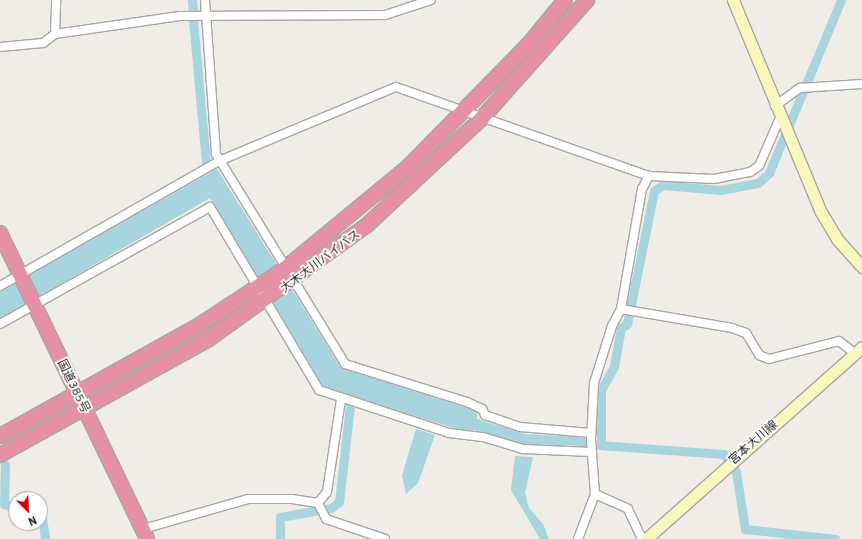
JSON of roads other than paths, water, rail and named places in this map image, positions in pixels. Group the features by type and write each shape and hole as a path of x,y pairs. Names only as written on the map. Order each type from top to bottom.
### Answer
{"highway":[{"name":"大木大川バイパス","path":"0,436 78,393 260,286 283,269 409,166 464,113 565,0"},
{"name":"大木大川バイパス","path":"0,455 209,339 292,283 367,225 482,118 587,0"},
{"name":"国道385号","path":"0,233 86,408 145,534"}],"street":[{"path":"55,34 56,0"},
{"path":"205,0 216,154 283,269 345,364 467,402 482,409 485,415 520,428 591,436"},
{"path":"0,47 43,42 55,34 145,20 206,15 385,15 431,0"},
{"path":"733,0 781,121 829,227 862,267"},
{"path":"775,106 800,88 862,84"},
{"path":"0,286 22,277 220,161 396,87 464,113 650,176 714,179 750,172 759,166 781,121"},
{"path":"578,539 595,494 591,450 594,383 624,310 642,190 650,176"},
{"path":"0,324 207,206 260,286 319,390 341,399 474,439 483,437 523,449 591,450"},
{"path":"624,310 732,328 750,338 764,358 791,356 839,341 858,349"},
{"name":"宮本大川線","path":"646,539 858,349"},
{"path":"320,509 327,492 341,399"},
{"path":"595,494 628,509 642,539"},
{"path":"145,534 248,499 320,509 385,539"}],"water":[{"path":"217,169 341,368 477,411 477,419 525,434 579,437 587,439 588,446 519,444 474,430 470,433 324,388 210,198 0,319 0,290"},
{"path":"416,429 435,435 418,483 406,494 402,475"},
{"path":"515,456 533,457 525,493 529,508 543,524 549,539 540,539 511,490"}],"waterway":[{"path":"192,0 193,12"},
{"path":"601,445 601,390 614,367 621,328 627,324 654,191 663,185 721,190 758,183 769,173 841,0"},
{"path":"193,20 206,163"},
{"path":"280,539 280,517 331,508 339,502 350,406"},
{"path":"585,444 724,454 736,472 745,529 835,539"},
{"path":"5,464 4,504 8,505"},
{"path":"44,531 45,539"}]}
